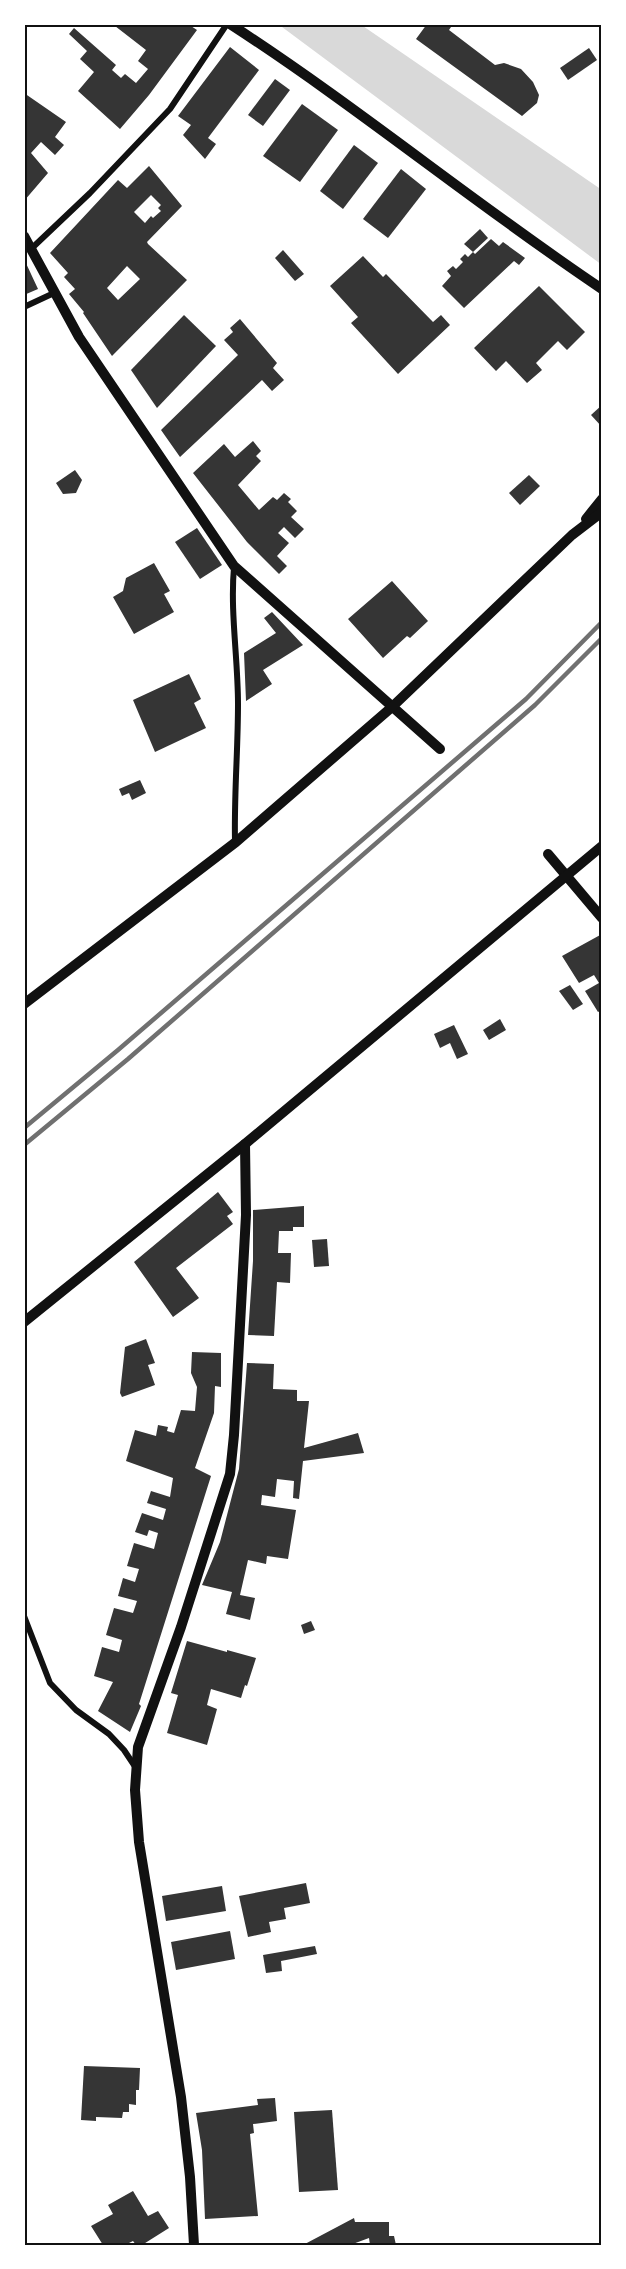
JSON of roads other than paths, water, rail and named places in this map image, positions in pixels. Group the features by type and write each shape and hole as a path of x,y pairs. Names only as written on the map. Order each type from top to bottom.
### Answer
{"street":[{"path":"31,250 90,193 170,109 228,24 281,57 545,251 602,289"},
{"path":"24,236 54,293 103,373 234,566 440,748"},
{"path":"24,307 54,293"},
{"path":"24,1004 236,842 392,707 572,535 602,500"},
{"path":"572,535 602,512"},
{"path":"234,566 232,595 238,702 234,802 236,842"},
{"path":"24,1322 245,1144 602,846"},
{"path":"548,854 602,918"},
{"path":"194,2245 190,2177 181,2097 139,1842 135,1790 136,1768 138,1747 188,1606 231,1465 246,1215 245,1144"},
{"path":"24,1616 50,1683 76,1710 109,1734 136,1768"}],"railway":[{"path":"24,1128 526,699 602,622"},
{"path":"24,1145 128,1059 535,705 602,638"}]}
